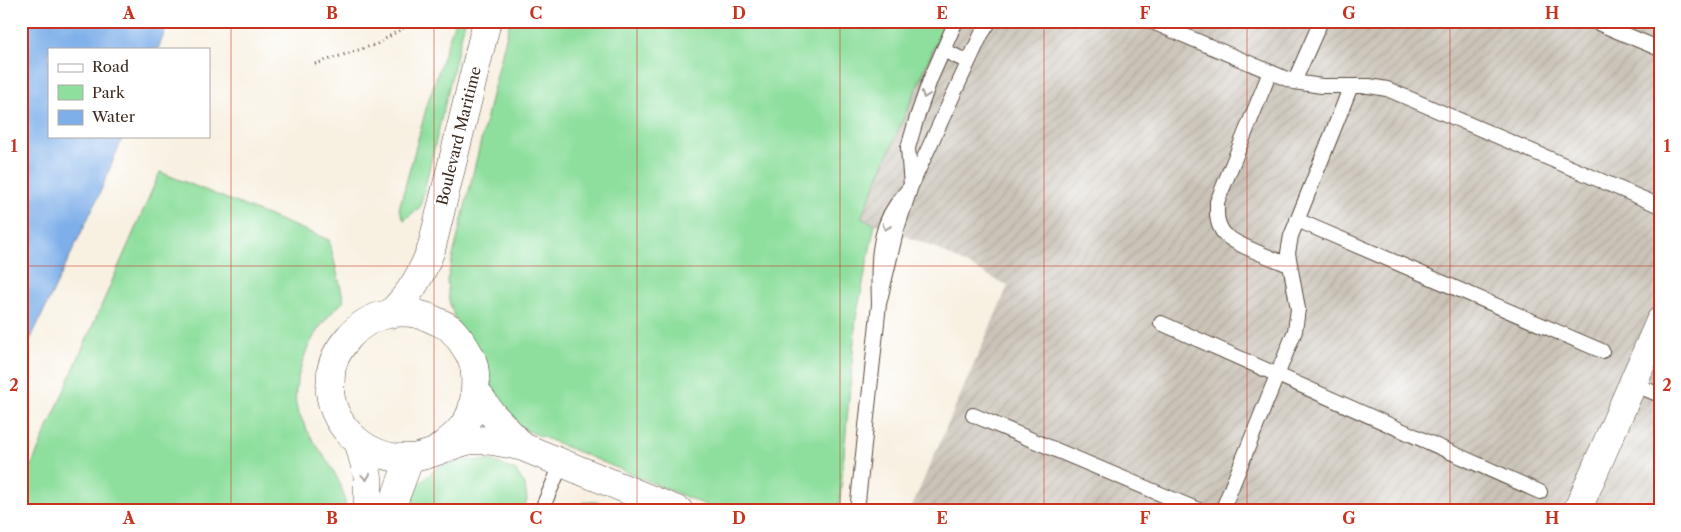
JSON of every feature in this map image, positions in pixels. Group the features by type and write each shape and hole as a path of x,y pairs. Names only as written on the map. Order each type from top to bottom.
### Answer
{"street":[{"name":"Boulevard Maritime","path":"390,314 412,291 421,276 431,250 487,21"},
{"name":"Boulevard Maritime","path":"431,250 433,295 438,309 450,328"},
{"path":"390,511 423,454 459,432 469,418 476,391 472,358 450,328 422,314 398,312 374,318 355,330 341,346 331,370 330,392 338,419 359,444 373,452 389,457 423,454 467,441 500,442 523,447 679,511"},
{"path":"1583,509 1660,321"},
{"path":"476,391 491,413 523,447"},
{"path":"359,444 368,478 368,511"}],"lane":[{"path":"911,186 908,148 927,89 956,21"},
{"path":"858,511 879,304 880,249 885,228 895,206 911,186 968,62 990,21"},
{"path":"1150,21 1294,82 1322,86 1369,86 1387,89 1660,206"},
{"path":"1294,82 1321,21"},
{"path":"1593,21 1660,49"},
{"path":"943,50 968,62"},
{"path":"1270,72 1217,202 1217,218 1223,232 1231,240 1289,265"},
{"path":"1222,511 1295,331 1298,309 1289,265 1290,236 1352,86"},
{"path":"1297,220 1602,351"},
{"path":"1161,323 1540,492"},
{"path":"1633,384 1660,395"},
{"path":"973,415 1201,511"},
{"path":"541,511 562,463"}],"path":[{"path":"315,64 377,44 414,21"}],"shaded area":[{"path":"945,21 1660,21 1660,511 910,511 1008,286 933,247 861,218"}],"green space":[{"path":"455,21 465,21 420,207 404,220 399,209 428,102"},
{"path":"510,21 945,21 861,218 875,224 856,318 839,511 720,511 526,430 507,412 496,397 454,316 449,301 447,281"},
{"path":"160,172 329,240 344,301 324,322 309,345 299,373 296,399 303,422 341,486 346,511 21,511 21,489"},
{"path":"464,460 493,461 516,471 525,485 527,500 523,511 406,511 418,485 438,467"},
{"path":"585,502 596,502 617,511 570,511"}],"water":[{"path":"21,21 169,21 158,48 48,48 48,138 122,138 99,195 21,359"}]}
